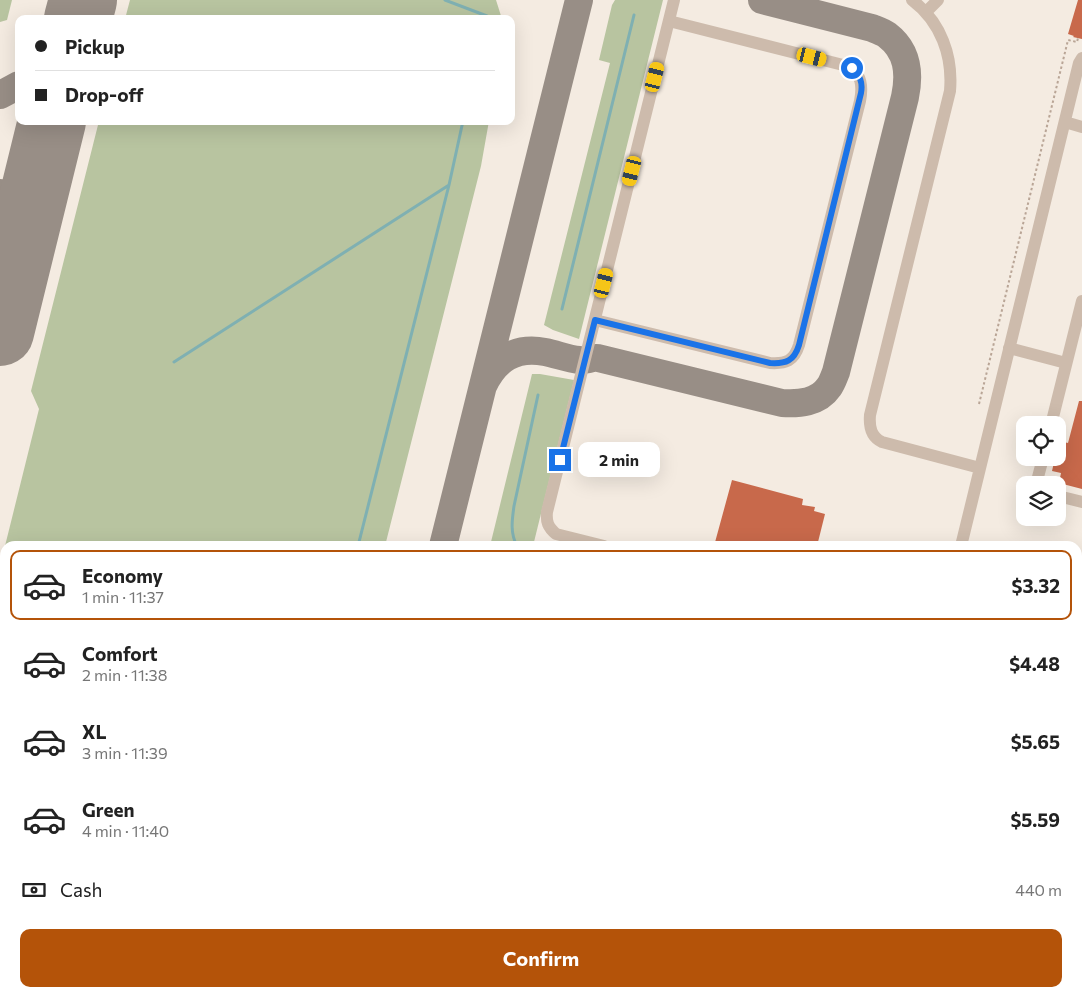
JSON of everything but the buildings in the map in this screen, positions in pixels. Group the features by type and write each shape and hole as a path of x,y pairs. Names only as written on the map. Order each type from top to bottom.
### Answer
{"lane":[{"path":"584,541 556,534 548,525 546,519 547,512 674,0"},
{"path":"912,0 926,12 944,42 951,70 950,91 870,415 870,425 875,438 882,442 980,468"},
{"path":"926,12 938,0"},
{"path":"595,320 770,363 780,363 789,360 796,355 799,345 861,93 861,79 855,71 847,66 669,21"},
{"path":"962,541 1079,63 1082,58"},
{"path":"1065,122 1082,127"},
{"path":"1053,416 1082,301"},
{"path":"1009,348 1066,363"},
{"path":"1066,498 1082,502"}],"path":[{"path":"979,404 1068,40 1078,42 1078,38"}],"green space":[{"path":"0,0 12,0 7,20 0,22"},
{"path":"130,0 496,0 501,15 126,15"},
{"path":"615,0 663,0 579,339 544,325 610,63 599,60 612,5"},
{"path":"98,125 488,125 481,166 386,541 6,541 39,409 31,391"},
{"path":"532,374 574,380 534,541 491,541"}],"waterway":[{"path":"445,0 484,15"},
{"path":"562,309 634,15"},
{"path":"359,541 449,185 462,125"},
{"path":"174,362 449,185"},
{"path":"515,541 512,531 513,511 538,395"}],"taxiway":[{"path":"444,541 579,0"},
{"path":"483,386 494,369 507,357 515,353 534,351 579,360 598,358 782,403 801,403 814,399 829,387 836,372 905,97 907,88 906,63 894,41 880,31 762,0"},
{"path":"75,15 82,1"},
{"path":"0,95 15,87"},
{"path":"0,193 11,230 12,267 10,293"}],"runway":[{"path":"79,15 83,0"},
{"path":"0,332 51,125"}],"route":[{"path":"560,460 595,320 770,363 785,362 796,355 862,88 859,75 852,68"}]}
